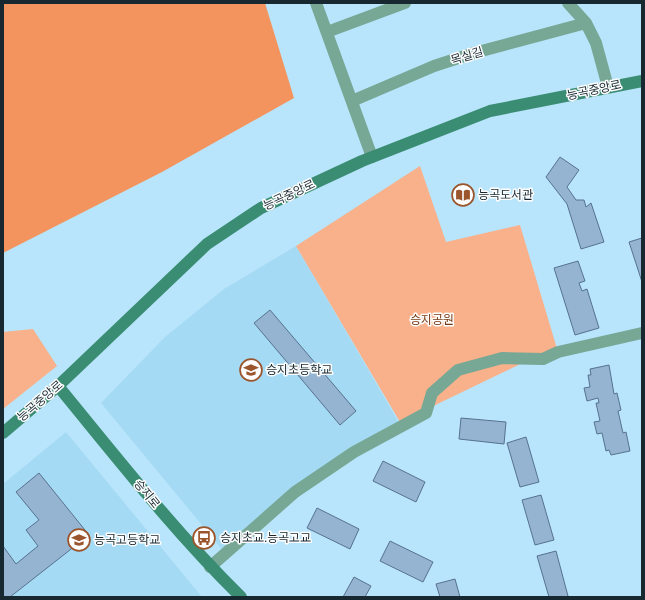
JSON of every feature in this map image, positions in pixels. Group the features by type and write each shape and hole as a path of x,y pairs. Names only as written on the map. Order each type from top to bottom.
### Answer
{"street":[{"path":"316,3 372,157"},
{"path":"327,32 405,3"},
{"path":"568,3 586,23 596,43 608,87"},
{"name":"목실길","path":"352,101 434,66 474,53 586,23"},
{"name":"능곡중앙로","path":"3,433 58,386 207,244 261,208 372,157 490,112 642,81"},
{"path":"210,567 295,492 354,452 426,413 432,393 458,370 502,358 543,359 558,352 642,333"},
{"name":"승지로","path":"58,386 166,517 210,567 240,597"}],"shaded area":[{"path":"3,3 265,3 294,98 162,172 3,253"},
{"name":"승지초등학교","path":"296,246 401,426 354,452 225,553 101,403 165,337 224,289"},
{"name":"능곡고등학교","path":"66,432 202,597 3,597 3,484"}],"green space":[{"name":"승지공원","path":"420,166 446,242 520,225 558,352 541,354 400,422 296,246"},
{"path":"33,329 57,366 3,409 3,332"}],"building":[{"path":"560,157 579,170 567,187 576,200 584,200 586,207 591,203 604,242 581,249 567,204 546,177"},
{"path":"642,238 642,282 629,242"},
{"path":"578,261 585,281 579,283 582,291 587,289 599,328 575,335 554,268"},
{"path":"270,310 356,411 340,425 254,323"},
{"path":"609,365 614,394 617,393 621,410 618,411 623,433 626,432 630,451 611,455 609,450 606,451 602,433 597,434 594,422 600,421 596,403 599,403 598,398 587,401 584,388 590,387 588,375 591,375 590,369"},
{"path":"461,418 506,422 504,444 459,439"},
{"path":"526,437 539,482 520,487 507,443"},
{"path":"383,461 425,482 416,502 373,481"},
{"path":"39,473 89,535 10,597 3,597 3,546 16,564 38,546 26,530 39,520 16,492"},
{"path":"541,495 554,540 535,545 522,500"},
{"path":"317,508 359,529 350,549 307,528"},
{"path":"390,541 433,562 423,582 380,561"},
{"path":"556,551 568,596 565,597 549,597 537,556"},
{"path":"354,577 371,586 365,597 343,597"},
{"path":"455,579 460,597 440,597 436,584"}],"place":[{"name":"능곡도서관","path":"463,195"},
{"name":"승지초등학교","path":"251,370"},
{"name":"승지초교.능곡고교","path":"204,538"},
{"name":"능곡고등학교","path":"79,540"}]}
